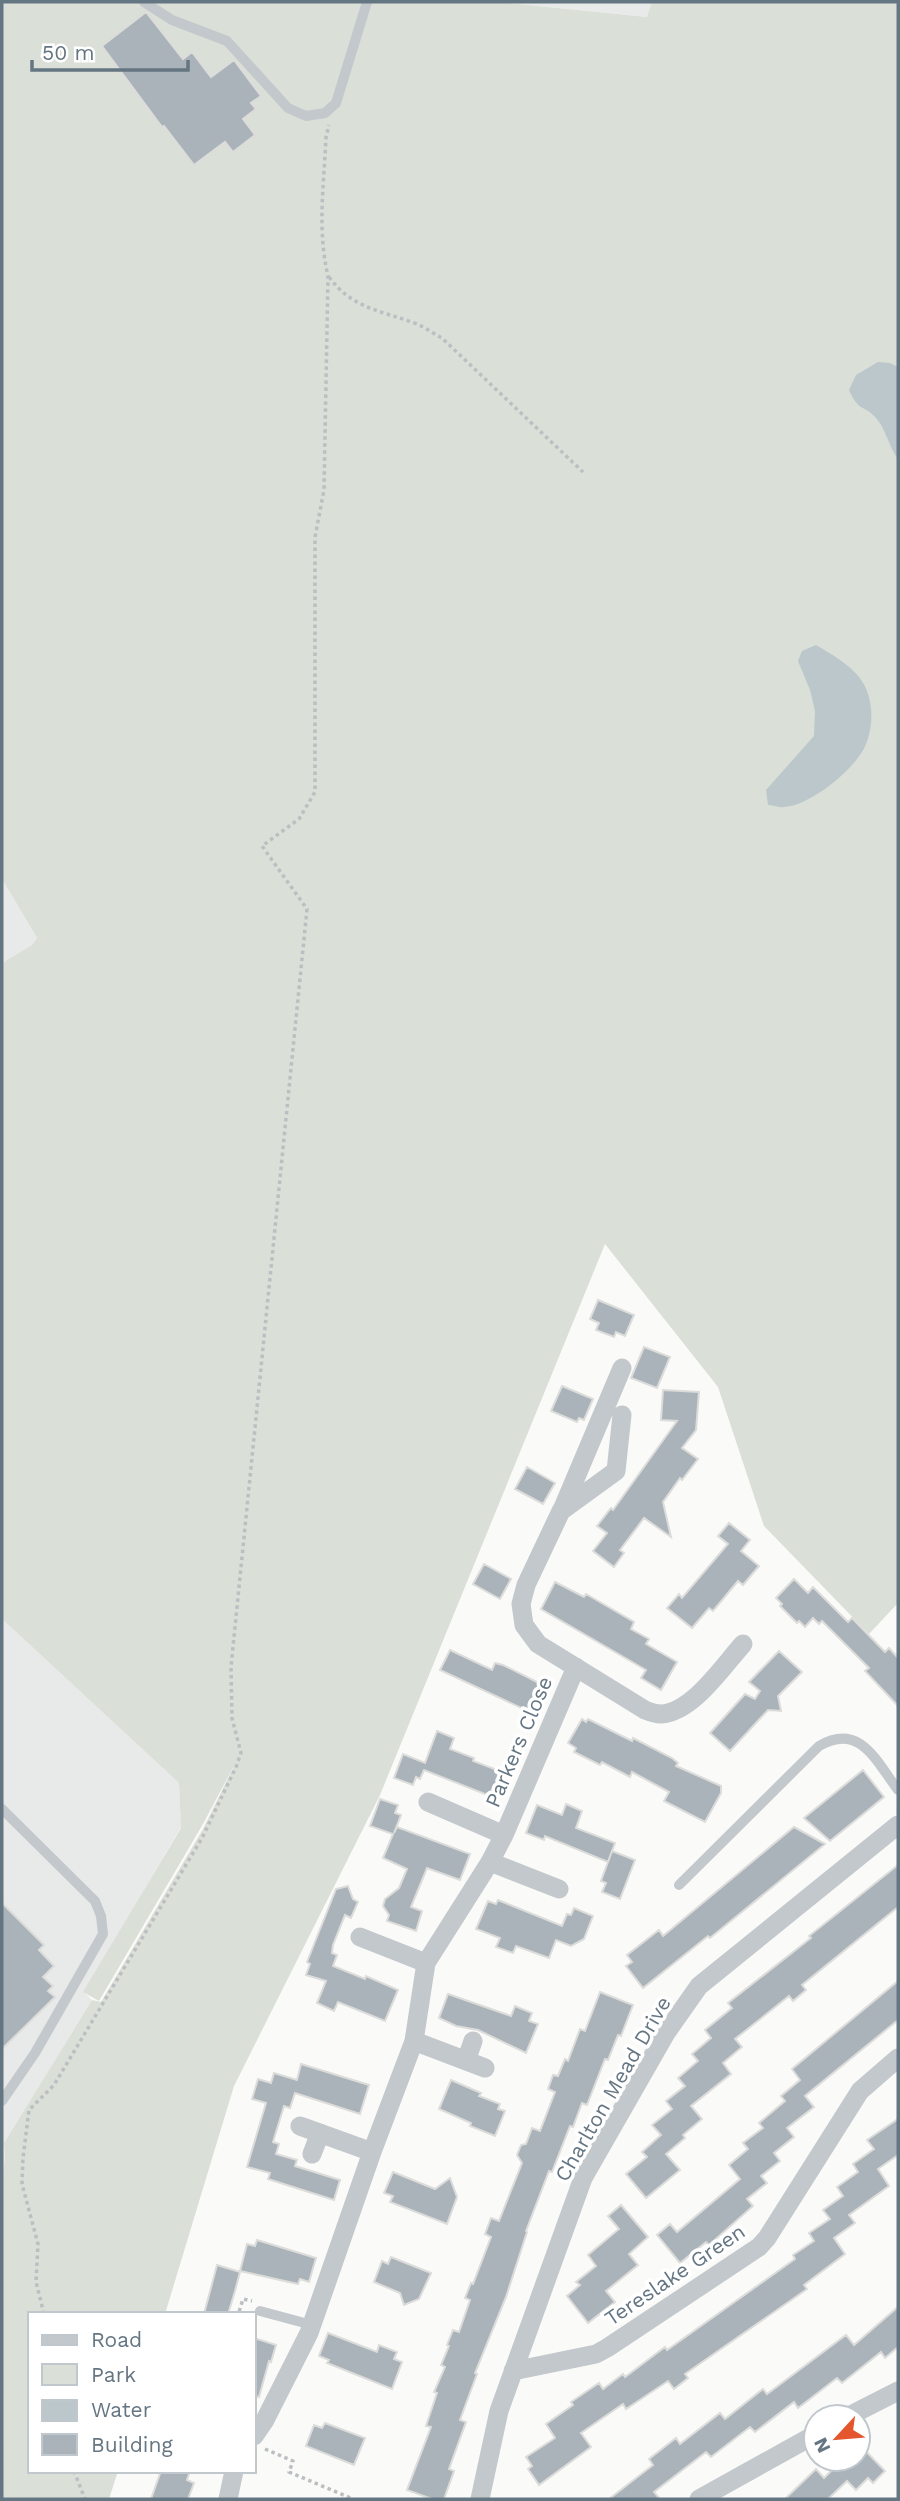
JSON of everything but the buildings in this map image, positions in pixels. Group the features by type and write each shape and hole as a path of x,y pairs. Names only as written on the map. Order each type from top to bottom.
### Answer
{"street":[{"path":"561,1511 622,1368"},
{"name":"Parkers Close","path":"622,1415 616,1471 561,1511 526,1585 521,1604 524,1626 538,1644 645,1710 660,1714 678,1710 694,1699 743,1644"},
{"name":"Parkers Close","path":"426,1963 504,1835 576,1667"},
{"path":"429,1802 504,1835"},
{"name":"Charlton Mead Drive","path":"480,2499 499,2411 583,2178 666,2033 699,1986 898,1825"},
{"path":"490,1862 559,1889"},
{"path":"259,2442 265,2420 298,2359 312,2325 414,2041 426,1963 372,1937"},
{"path":"414,2041 485,2068"},
{"path":"466,2061 473,2041"},
{"name":"Tereslake Green","path":"513,2371 596,2354 759,2247 860,2091 898,2059"},
{"path":"300,2126 372,2152"},
{"path":"312,2154 320,2133"},
{"path":"872,2404 898,2391"},
{"path":"699,2499 802,2442"},
{"path":"228,2499 234,2473"}],"lane":[{"path":"144,2 172,20 227,41 288,108 306,116 325,113 336,103 367,2"},
{"path":"679,1885 819,1746 831,1739 842,1737 857,1740 898,1790"},
{"path":"2,1809 95,1901 101,1916 103,1934 35,2053 2,2101"},
{"path":"260,2311 312,2325"}],"path":[{"path":"44,2312 36,2282 38,2244 22,2184 29,2110 54,2085 202,1838 241,1753 232,1718 231,1667 307,909 262,846 299,819 315,793 315,537 324,490 328,276 322,250 322,223 326,137 336,103"},
{"path":"328,276 341,293 359,304 419,325 442,338 583,472"},
{"path":"259,2442 293,2461 289,2472 354,2499"},
{"path":"75,2473 85,2499"}],"shaded area":[{"path":"498,2 652,2 648,17"},
{"path":"2,879 37,938 32,945 2,963"},
{"path":"2,1619 179,1783 181,1827 84,1992 92,2000 4,2143 2,2178"}],"green space":[{"path":"2,2 498,2 647,17 652,2 898,2 898,1603 869,1634 764,1526 718,1387 605,1244 380,1795 234,2086 166,2312 28,2312 28,2473 117,2473 109,2499 2,2499 4,2143 92,2000 101,2002 203,1829 236,1762 203,1824 99,2001 83,1992 181,1828 179,1783 2,1619 2,963 32,945 37,938 2,879"}],"water":[{"path":"878,362 898,367 898,459 879,422 856,402 849,390 856,375"},
{"path":"816,645 845,664 863,683 871,710 866,744 853,764 819,793 795,805 768,805 766,790 814,736 815,711 798,661 802,651"}]}
